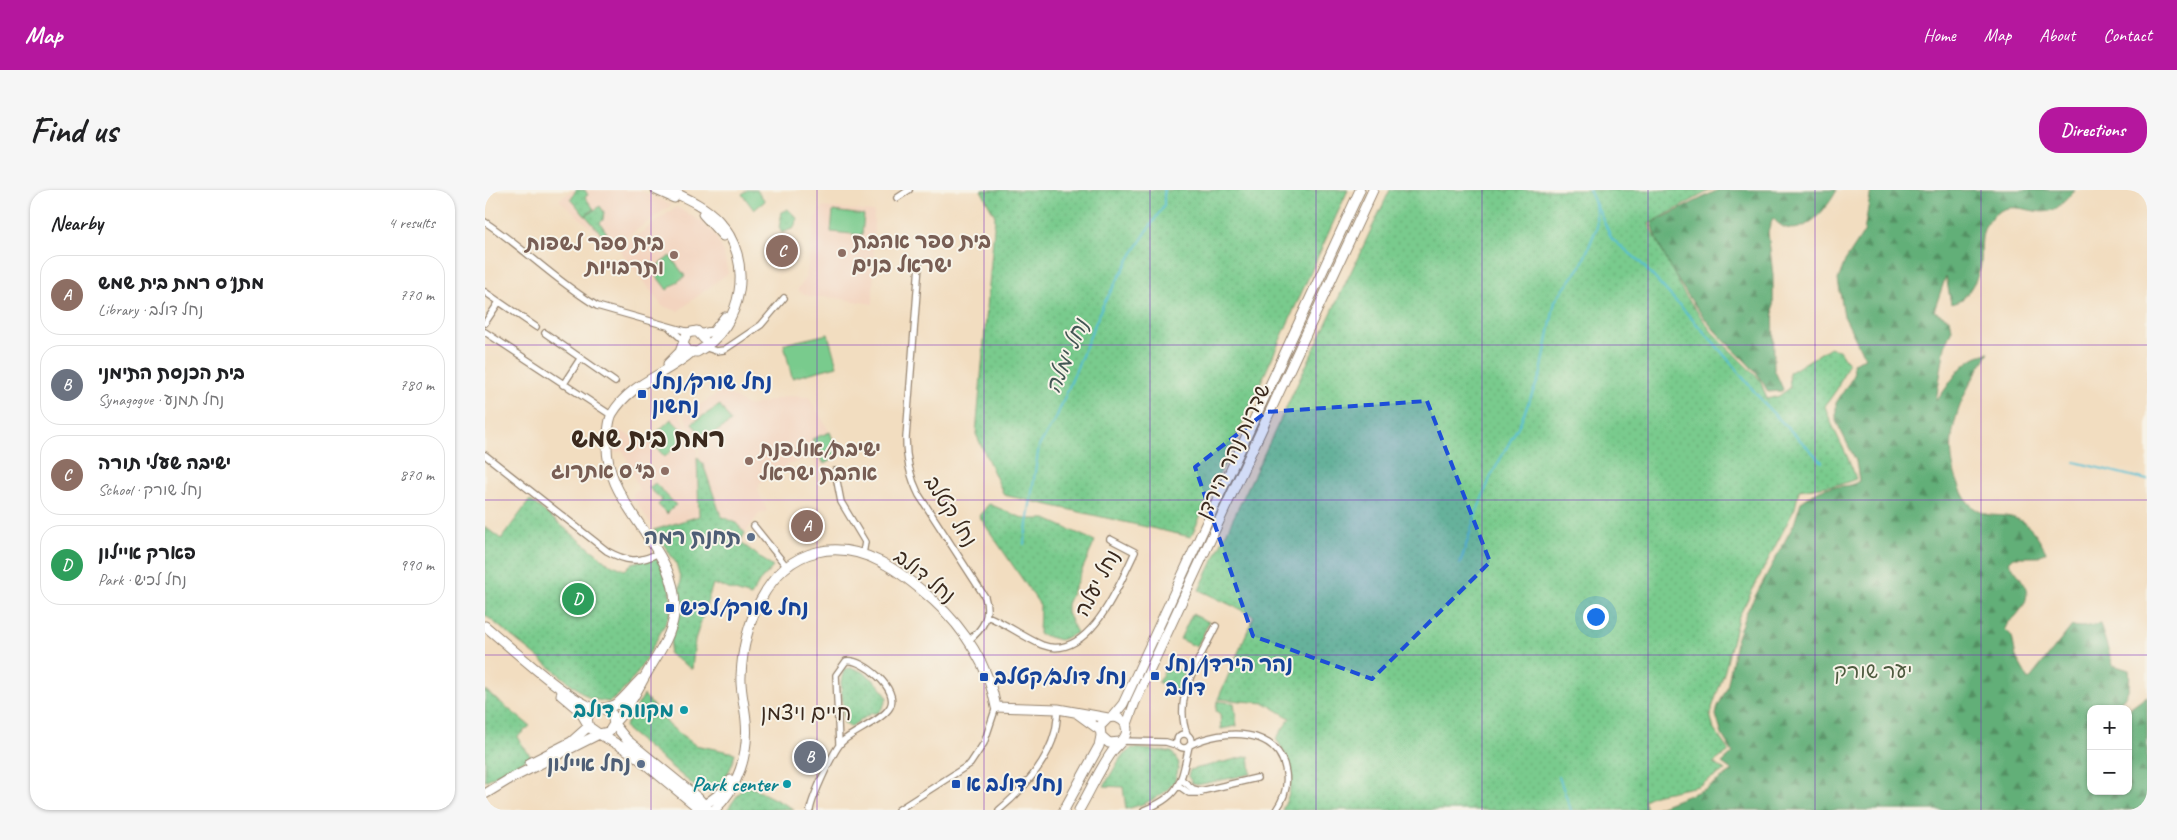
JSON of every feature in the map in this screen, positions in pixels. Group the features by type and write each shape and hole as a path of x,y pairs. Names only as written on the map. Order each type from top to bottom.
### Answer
{"street":[{"path":"485,222 527,252 583,298 597,306 689,332 697,331 702,334 714,331 728,312 736,285 733,259 724,239 714,225 679,195 656,190"},
{"path":"485,794 508,780 609,732 637,693 670,632 675,607 672,583 657,553 612,480 605,450 611,415 635,389 692,352 699,351 717,339 736,307 739,285 738,258 733,242 719,221 701,206 669,190"},
{"path":"897,198 909,190"},
{"name":"שדרות נהר הירדן","path":"1110,717 1123,704 1360,190"},
{"name":"שדרות נהר הירדן","path":"1127,727 1135,702 1373,190"},
{"name":"נחל קטלב","path":"919,265 906,438 908,462 912,482 919,495 982,590 987,604 987,616"},
{"path":"485,292 536,327"},
{"path":"704,347 716,351 723,350 761,325 784,298"},
{"path":"485,323 499,302"},
{"path":"666,325 683,342 686,349 692,352"},
{"path":"485,332 611,415"},
{"path":"663,370 680,352 689,332"},
{"path":"545,334 615,382"},
{"path":"702,334 704,347"},
{"path":"563,385 581,359"},
{"path":"485,455 607,551 621,559 632,561 649,558 657,553"},
{"path":"835,471 841,502 865,542 863,554"},
{"path":"754,526 787,567"},
{"name":"נחל יעלה","path":"987,616 1043,645 1058,646 1077,641 1087,634 1099,618 1135,552 1110,539"},
{"name":"נחל דולב","path":"713,810 727,796 735,783 739,768 747,732 741,687 743,656 761,597 787,567 802,557 827,550 863,554 889,567 922,590 949,617 968,642 987,676 996,708"},
{"path":"968,642 980,631 987,616"},
{"path":"485,626 568,694 585,705 610,712 614,723 641,752 703,809"},
{"path":"1186,760 1177,742 1184,735 1185,693 1216,626"},
{"path":"485,633 580,710 593,732 632,754 703,809"},
{"path":"810,810 815,792 839,744 851,734 887,712 892,701 891,693 875,674 862,663 855,661 846,661 840,666 836,675 839,744"},
{"path":"485,787 505,774 571,742 588,725 589,715 600,708 617,704 646,674"},
{"path":"897,810 970,764 984,743 996,708 1058,709 1110,717 1122,720 1134,736 1148,741"},
{"path":"999,810 1018,793 1046,754 1055,732 1058,709"},
{"path":"1073,711 1085,718 1109,743 1166,742 1180,747 1208,738"},
{"path":"1064,810 1099,746 1102,722 1110,717"},
{"path":"1079,810 1111,753 1126,736 1127,727"},
{"path":"837,728 841,734 851,734"},
{"path":"1166,742 1184,735 1208,738 1244,734 1261,738 1277,750 1283,762 1287,782 1283,799 1275,810"},
{"path":"1144,810 1160,803 1180,784 1191,740 1184,735"},
{"name":"נחל דולב","path":"703,809 721,792 739,768"},
{"path":"1180,784 1196,790 1212,789 1257,778"}],"highlighted area":[{"path":"1427,401 1490,562 1372,679 1253,636 1195,467 1266,412"}],"shaded area":[{"path":"573,190 639,190 671,205 613,247 559,200"},
{"name":"בית ספר לשפות ותרבויות","path":"676,207 704,223 714,234 723,250 728,273 678,311 662,306 619,249"},
{"name":"בית ספר אהבת ישראל בנים","path":"822,207 874,212 873,304 829,297 811,297 797,290 806,278 815,218"},
{"name":"ישיבת/אולפנת אהבת ישראל","path":"723,390 749,406 788,396 809,397 828,429 840,456 818,468 814,460 807,458 788,465 760,483 758,491 767,511 759,514 745,533 735,523 721,516 699,459 699,448 684,415"},
{"name":"בי\"ס אתרוג","path":"678,411 697,449 699,516 654,529 633,497 633,493 639,490 623,450 614,453 616,428 644,444"}],"green space":[{"path":"576,190 585,190 588,195 585,197 594,209 585,216 571,199"},
{"path":"747,190 757,190 765,201 754,210 742,194"},
{"path":"981,190 1348,190 1191,537 1004,495 976,434 995,216"},
{"path":"1390,190 1711,190 1649,224 1683,292 1712,332 1760,380 1767,399 1779,396 1790,388 1789,373 1829,348 1839,350 1848,364 1837,389 1825,406 1856,479 1842,484 1799,490 1795,508 1738,618 1725,670 1710,714 1714,730 1729,751 1713,763 1725,770 1698,786 1654,795 1644,800 1647,810 1282,810 1289,792 1290,774 1286,756 1276,739 1290,718 1265,703 1218,699 1254,616 1199,590"},
{"path":"1718,190 1837,190 1826,207 1809,223 1791,229 1782,226 1773,218 1768,232 1773,275 1774,369 1783,389 1782,391 1768,392 1758,375 1706,321 1670,267 1652,223"},
{"name":"יער שורק","path":"1871,190 2075,190 2063,203 2047,212 2007,208 1998,212 1990,219 1984,229 1981,263 1977,278 1964,297 1951,304 1946,276 1934,311 1950,319 1952,329 1945,346 1936,401 1964,365 1979,355 1989,353 1970,384 1956,416 1951,450 1953,468 1961,490 1971,505 1985,514 2013,517 2019,520 2030,528 2046,552 2037,557 2014,557 2009,562 2023,582 2027,594 2022,608 2005,629 2012,636 2016,657 2029,680 2072,626 2082,627 2100,624 2113,665 2129,670 2130,680 2126,696 2116,705 2087,705 2087,795 2132,795 2132,707 2147,696 2147,810 1657,810 1656,808 1705,789 1733,771 1722,763 1733,753 1722,735 1716,715 1718,706 1727,688 1737,637 1746,613 1794,524 1801,502 1820,490 1850,485 1859,481 1856,461 1836,421 1836,403 1854,375 1853,363 1865,358 1844,316 1838,280 1845,261 1864,232"},
{"path":"600,206 604,212 603,220 600,223 607,233 603,236 586,216"},
{"path":"788,209 797,218 794,228 782,233 779,228 782,212"},
{"path":"833,211 864,215 862,235 831,232"},
{"path":"670,256 685,276 667,290 652,270"},
{"path":"828,334 837,366 792,378 784,344"},
{"path":"720,405 731,422 704,440 692,423"},
{"path":"671,419 687,435 665,457 649,440"},
{"path":"830,432 839,456 824,464 812,439"},
{"path":"697,457 703,464 721,516 736,523 745,533 740,542 773,567 759,582 751,596 713,584 695,640 692,669 669,654 681,581 676,563 654,530 699,516"},
{"path":"655,483 676,505 667,514 658,505 662,500 649,488"},
{"path":"530,500 608,563 625,570 632,563 656,556 666,577 671,600 670,615 636,675 609,702 590,699 485,615 485,527 501,539"},
{"path":"989,504 1025,519 1046,519 1095,541 1067,604 1067,613 1077,633 1060,640 1039,634 1040,605 979,516"},
{"path":"1192,614 1209,622 1197,647 1180,639"},
{"path":"1168,665 1185,672 1177,691 1158,682"},
{"path":"850,668 861,671 872,679 885,693 887,698 878,713 872,713 850,727 844,723 841,682 844,669"},
{"path":"485,690 530,726 517,737 531,757 485,781"},
{"path":"644,695 670,726 695,745 735,753 727,776 715,790 710,793 698,789 627,730 625,726"},
{"path":"1217,701 1234,703 1237,726 1221,729 1220,714 1216,711"},
{"path":"1132,748 1172,752 1179,763 1175,780 1165,792 1146,803 1126,809 1123,787 1104,786 1121,757"},
{"path":"1249,756 1251,774 1197,785 1192,783 1188,776 1190,770"},
{"path":"745,785 751,787 794,809 727,810"}],"waterway":[{"name":"נחל ימלה","path":"1024,544 1039,446 1056,418 1103,305 1131,256 1164,205 1164,190"},
{"path":"1589,190 1612,239 1638,260 1715,344 1768,408 1822,462"},
{"path":"1460,564 1477,511 1491,476 1520,423 1541,373 1555,301 1581,266 1597,227 1595,203"},
{"path":"2075,462 2147,480"},
{"path":"1559,777 1571,810"}],"place":[{"name":"ישיבה שעלי תורה","path":"782,251"},
{"name":"בית ספר אהבת ישראל בנים","path":"842,253"},
{"name":"בית ספר לשפות ותרבויות","path":"674,255"},
{"name":"נחל שורק/נחל נחשון","path":"642,394"},
{"name":"ישיבת/אולפנת אהבת ישראל","path":"749,461"},
{"name":"בי\"ס אתרוג","path":"665,471"},
{"name":"מתנ\"ס רמת בית שמש","path":"807,526"},
{"name":"תחנת רמה","path":"751,537"},
{"name":"פארק איילון","path":"578,599"},
{"name":"נחל שורק/לכיש","path":"670,608"},
{"name":"נהר הירדן/נחל דולב","path":"1155,676"},
{"name":"נחל דולב/קטלב","path":"984,677"},
{"name":"מקווה דולב","path":"684,710"},
{"name":"בית הכנסת התימני","path":"810,757"},
{"name":"נחל איילון","path":"641,764"},
{"name":"Park center","path":"787,784"},
{"name":"נחל דולב א","path":"956,784"}],"district":[{"name":"רמת בית שמש","path":"648,438"},
{"name":"חיים ויצמן","path":"806,712"}]}
